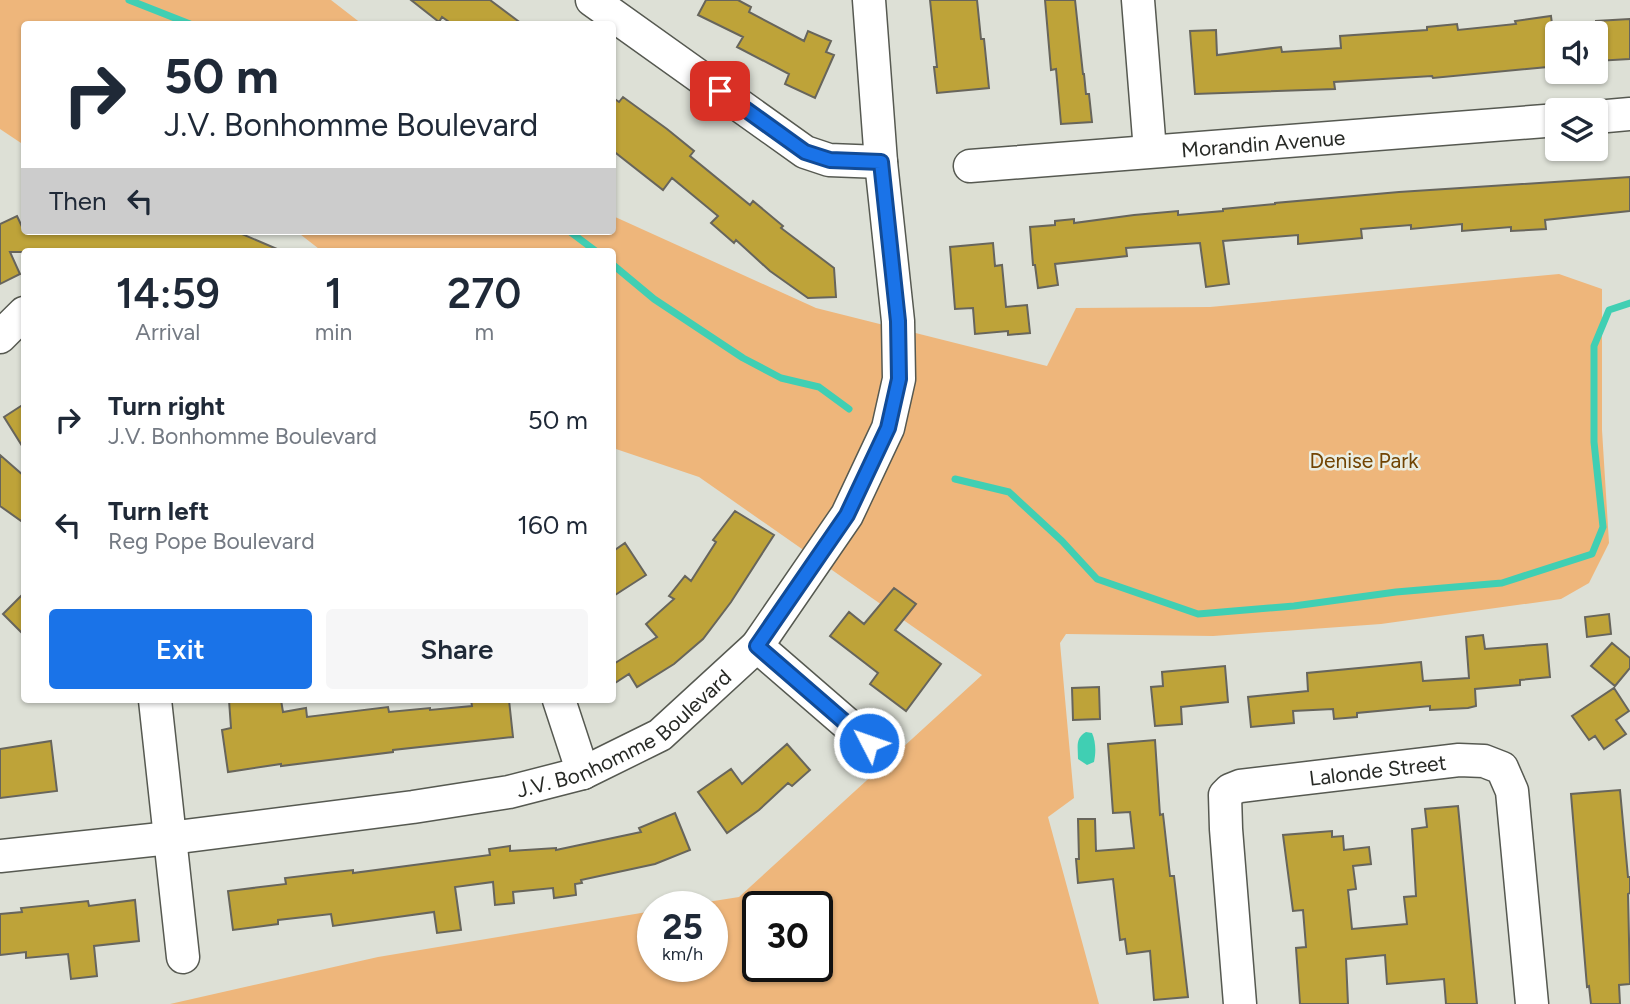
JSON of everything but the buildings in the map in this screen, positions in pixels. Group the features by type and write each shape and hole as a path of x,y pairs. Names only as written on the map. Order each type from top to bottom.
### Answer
{"street":[{"path":"592,0 805,152 830,160 881,162"},
{"name":"J.V. Bonhomme Boulevard","path":"0,856 170,838 427,805 509,792 583,773 660,735 757,646 847,515 888,428 899,379 898,321 881,162 869,0"},
{"path":"1138,0 1150,151"},
{"path":"1608,116 1630,114"},
{"name":"Morandin Avenue","path":"970,166 1545,121"},
{"path":"0,337 21,316"},
{"path":"757,646 869,743"},
{"path":"155,703 183,957"},
{"path":"560,703 583,773"},
{"name":"Lalonde Street","path":"1240,1004 1226,829 1226,795 1230,790 1240,786 1460,760 1484,761 1502,768 1512,791 1532,1004"}],"green space":[{"path":"0,0 331,0 358,21 21,21 21,143 0,129"},
{"name":"Denise Park","path":"616,217 816,308 1047,366 1076,308 1210,307 1559,274 1602,289 1602,430 1609,543 1589,583 1561,599 1381,624 1213,636 1066,634 1060,643 1074,798 1048,817 1099,1004 170,1004 378,957 637,914 637,982 728,982 728,899 742,894 742,982 833,982 833,891 746,891 982,675 699,477 616,449 616,248 318,248 301,235 616,235"}],"shaded area":[{"path":"1086,732 1092,733 1095,748 1094,762 1087,765 1078,759 1079,740"}],"waterway":[{"path":"129,0 182,21"},
{"path":"574,235 592,248"},
{"path":"616,267 654,299 743,358 781,378 819,387 849,409"},
{"path":"955,479 1009,492 1062,541 1097,579 1198,614 1502,583 1592,554 1603,527 1594,442 1594,346 1609,310 1630,303"}],"route":[{"path":"720,91 805,152 830,160 881,162 898,321 899,379 888,428 847,515 757,646 869,743"}]}
